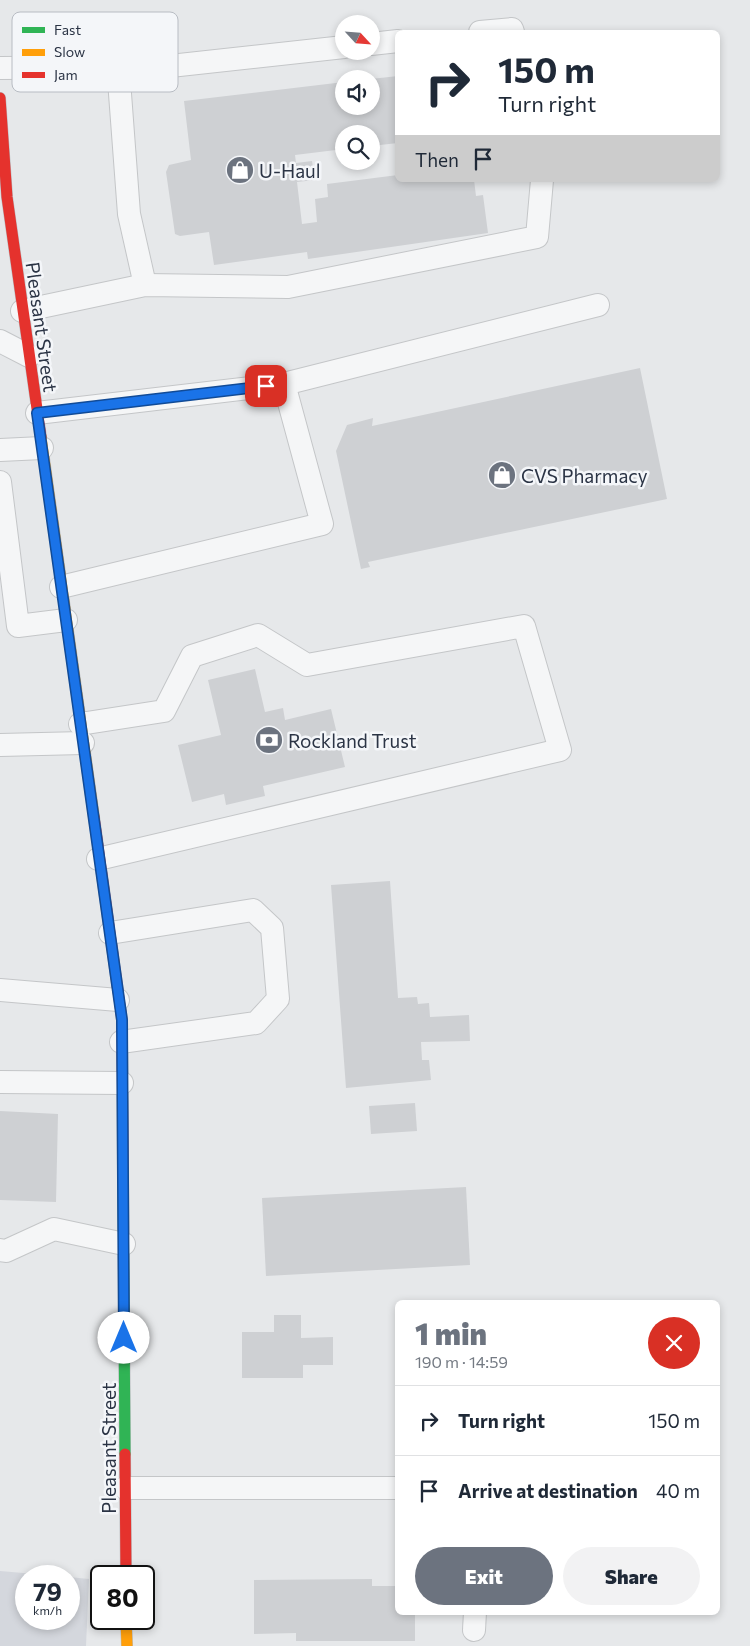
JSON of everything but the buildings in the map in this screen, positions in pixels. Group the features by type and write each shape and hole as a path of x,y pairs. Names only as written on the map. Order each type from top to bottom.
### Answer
{"highway":[{"name":"Pleasant Street","path":"0,98 7,197 6,244 22,310 29,356 122,1020 126,1565"},
{"path":"126,1630 126,1646"}],"lane":[{"path":"380,43 395,42"},
{"path":"178,65 335,48"},
{"path":"120,92 129,214 145,285"},
{"path":"22,310 145,285 288,287 537,238 542,182"},
{"path":"37,413 284,384 598,304"},
{"path":"0,341 29,356"},
{"path":"61,586 322,524 284,384"},
{"path":"0,450 42,448"},
{"path":"0,482 9,627 66,620"},
{"path":"0,745 81,733 164,711 192,656 258,635 307,665 524,626 560,750 98,858"},
{"path":"110,933 253,910 272,928 278,999 256,1023 121,1042"},
{"path":"0,990 118,1000"},
{"path":"0,1082 122,1083"},
{"path":"0,1250 6,1250 54,1229 124,1244"},
{"path":"126,1488 395,1488"}],"shaded area":[{"path":"0,1571 15,1572 15,1630 80,1630 80,1578 89,1579 86,1646 0,1646"}],"traffic: fast":[{"path":"123,1169 125,1454"}],"traffic: slow":[{"path":"41,437 94,817"},
{"path":"126,1630 127,1646"}],"traffic: jam":[{"path":"0,98 7,197 41,437"},
{"path":"94,817 122,1020 123,1169"},
{"path":"125,1454 126,1565"}],"place":[{"name":"U-Haul","path":"240,170"},
{"name":"CVS Pharmacy","path":"502,475"},
{"name":"Rockland Trust","path":"269,740"}],"route":[{"path":"124,1338 122,1020 37,413 266,386"}]}
